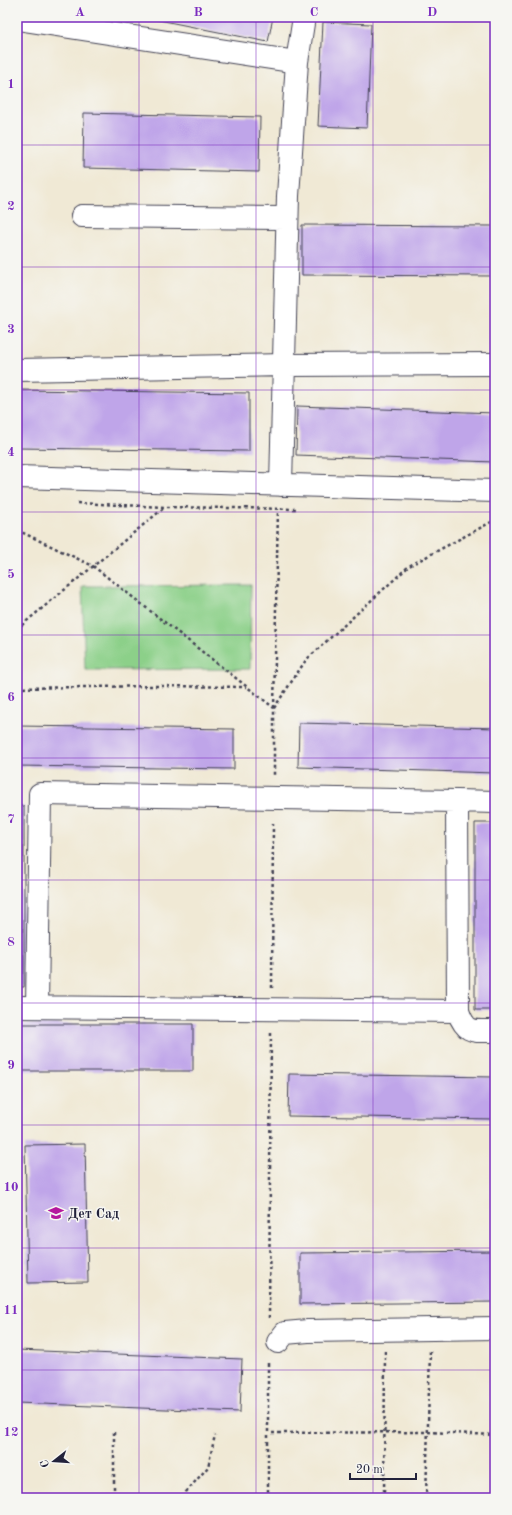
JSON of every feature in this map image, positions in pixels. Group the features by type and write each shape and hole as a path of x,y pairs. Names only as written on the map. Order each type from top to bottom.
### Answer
{"lane":[{"path":"281,485 288,218 297,62 304,17"},
{"path":"17,20 297,62"},
{"path":"82,216 288,218"},
{"path":"17,370 283,365 495,364"},
{"path":"17,477 495,491"},
{"path":"458,1011 27,1007 40,794 495,802"},
{"path":"457,801 458,1011 461,1021 471,1031 495,1031"},
{"path":"272,1342 285,1333 308,1331 495,1328"}],"path":[{"path":"17,629 165,507"},
{"path":"268,1498 272,1342 274,708 278,509"},
{"path":"274,708 306,660 409,566 495,520"},
{"path":"17,530 93,566 274,708"},
{"path":"17,688 157,686 248,688"},
{"path":"426,1498 430,1329"},
{"path":"384,1498 385,1330"},
{"path":"114,1432 114,1498"},
{"path":"272,1433 428,1432 495,1435"},
{"path":"184,1498 186,1492 208,1467 215,1435"}],"green space":[{"path":"251,585 250,669 85,670 82,586"}],"building":[{"path":"144,17 273,17 268,42"},
{"path":"323,22 371,24 367,128 318,126"},
{"path":"84,113 260,117 259,172 83,168"},
{"path":"302,225 495,226 495,276 302,275"},
{"path":"17,390 249,393 249,451 17,448"},
{"path":"297,406 495,413 495,462 296,455"},
{"path":"299,723 495,728 495,773 298,767"},
{"path":"17,726 234,729 234,769 17,766"},
{"path":"17,806 24,806 24,987 17,987"},
{"path":"475,823 495,823 495,1010 475,1010"},
{"path":"17,1024 193,1024 193,1071 17,1071"},
{"path":"289,1074 495,1077 495,1119 288,1116"},
{"name":"Дет Сад","path":"85,1144 88,1282 28,1283 25,1145"},
{"path":"495,1251 495,1302 300,1304 300,1253"},
{"path":"17,1350 242,1359 240,1412 17,1403"}],"place":[{"name":"Дет Сад","path":"56,1213"}]}
